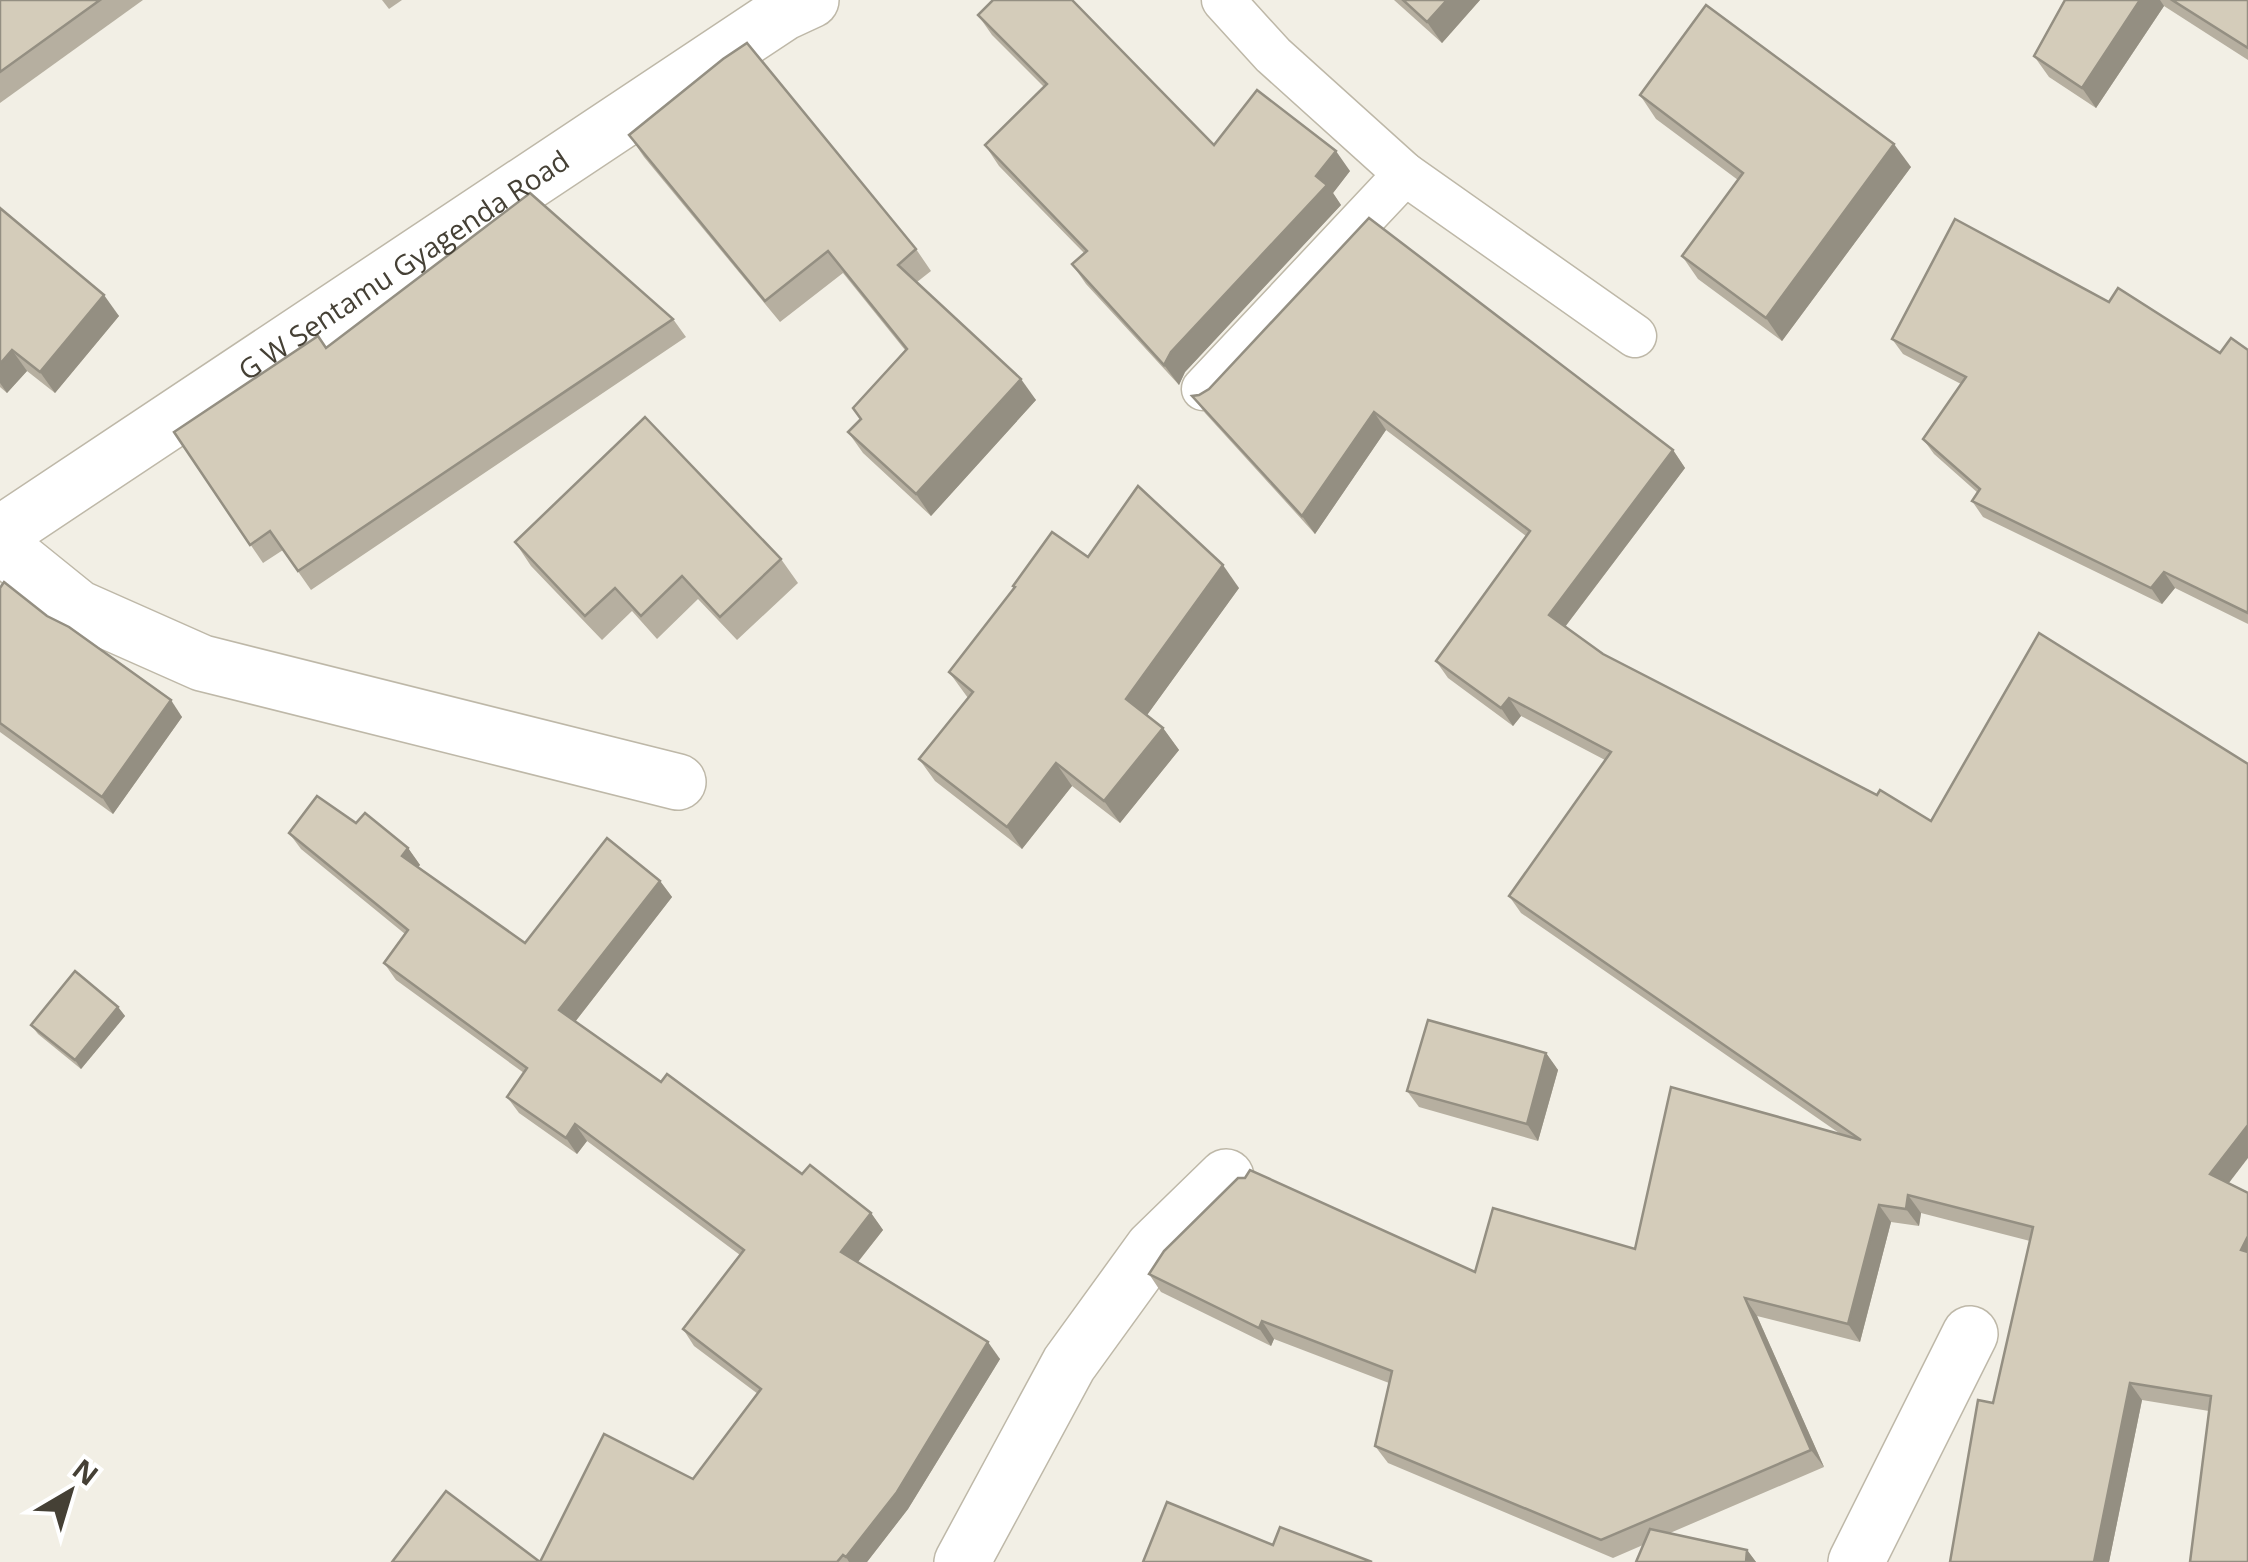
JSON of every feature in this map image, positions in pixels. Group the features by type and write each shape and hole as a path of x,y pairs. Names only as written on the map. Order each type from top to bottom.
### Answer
{"street":[{"name":"G W Sentamu Gyagenda Road","path":"0,534 788,4"},
{"path":"0,545 78,608 202,664 678,782"},
{"path":"962,1562 1069,1364 1153,1248 1226,1177"},
{"path":"1856,1562 1970,1334"}],"lane":[{"path":"1222,0 1273,55 1405,174 1635,336"},
{"path":"1203,390 1405,174"}],"building":[{"path":"0,0 100,0 0,72"},
{"path":"993,0 1072,0 1214,145 1257,90 1336,151 1316,176 1327,185 1171,352 1164,365 1072,264 1087,251 985,145 1047,84 978,15"},
{"path":"1403,0 1447,0 1427,22"},
{"path":"2065,0 2140,0 2082,88 2034,56"},
{"path":"2172,0 2248,0 2248,48"},
{"path":"1706,5 1894,144 1766,318 1682,256 1743,173 1640,95"},
{"path":"747,43 916,249 898,265 1021,379 916,494 848,432 861,419 853,408 907,349 828,251 765,301 629,135"},
{"path":"530,193 673,319 298,571 270,531 250,545 174,432 318,336 326,348"},
{"path":"0,208 104,295 40,372 12,350 0,364"},
{"path":"1369,218 1673,450 1549,615 1603,654 1877,795 1880,790 1931,821 2039,633 2248,764 2248,1125 2210,1174 2248,1193 2248,1236 2241,1250 2248,1252 2248,1562 2190,1562 2211,1396 2130,1383 2094,1562 1950,1562 1978,1400 1993,1403 2033,1227 1908,1195 1906,1209 1879,1205 1848,1324 1745,1298 1811,1450 1601,1540 1375,1446 1392,1371 1262,1321 1259,1328 1149,1274 1164,1251 1250,1170 1475,1272 1493,1208 1635,1249 1671,1087 1861,1140 1509,896 1611,752 1509,698 1501,708 1436,661 1530,531 1374,412 1302,516 1192,396 1209,389"},
{"path":"1955,219 2109,302 2118,288 2220,353 2231,338 2248,350 2248,613 2164,572 2151,588 1972,501 1980,489 1923,439 1966,377 1892,339"},
{"path":"645,417 781,559 720,617 682,576 641,616 615,588 585,616 515,542"},
{"path":"1138,486 1223,565 1126,699 1163,728 1104,801 1056,763 1007,827 919,759 973,692 949,672 1052,532 1088,557"},
{"path":"4,582 171,700 102,797 0,723 0,588"},
{"path":"317,796 356,823 365,813 408,848 402,856 525,943 607,838 660,881 559,1010 661,1082 667,1074 802,1174 810,1165 871,1213 841,1252 988,1342 897,1492 846,1557 843,1555 837,1562 540,1562 604,1434 693,1479 761,1389 683,1329 744,1250 575,1124 566,1138 507,1097 527,1068 384,963 408,930 289,833"},
{"path":"75,971 118,1007 75,1060 31,1025"},
{"path":"1428,1020 1546,1053 1527,1124 1407,1091"},
{"path":"446,1491 540,1562 392,1562"},
{"path":"1167,1502 1273,1545 1280,1527 1372,1562 1143,1562"},
{"path":"1650,1529 1747,1550 1746,1562 1636,1562"}]}
